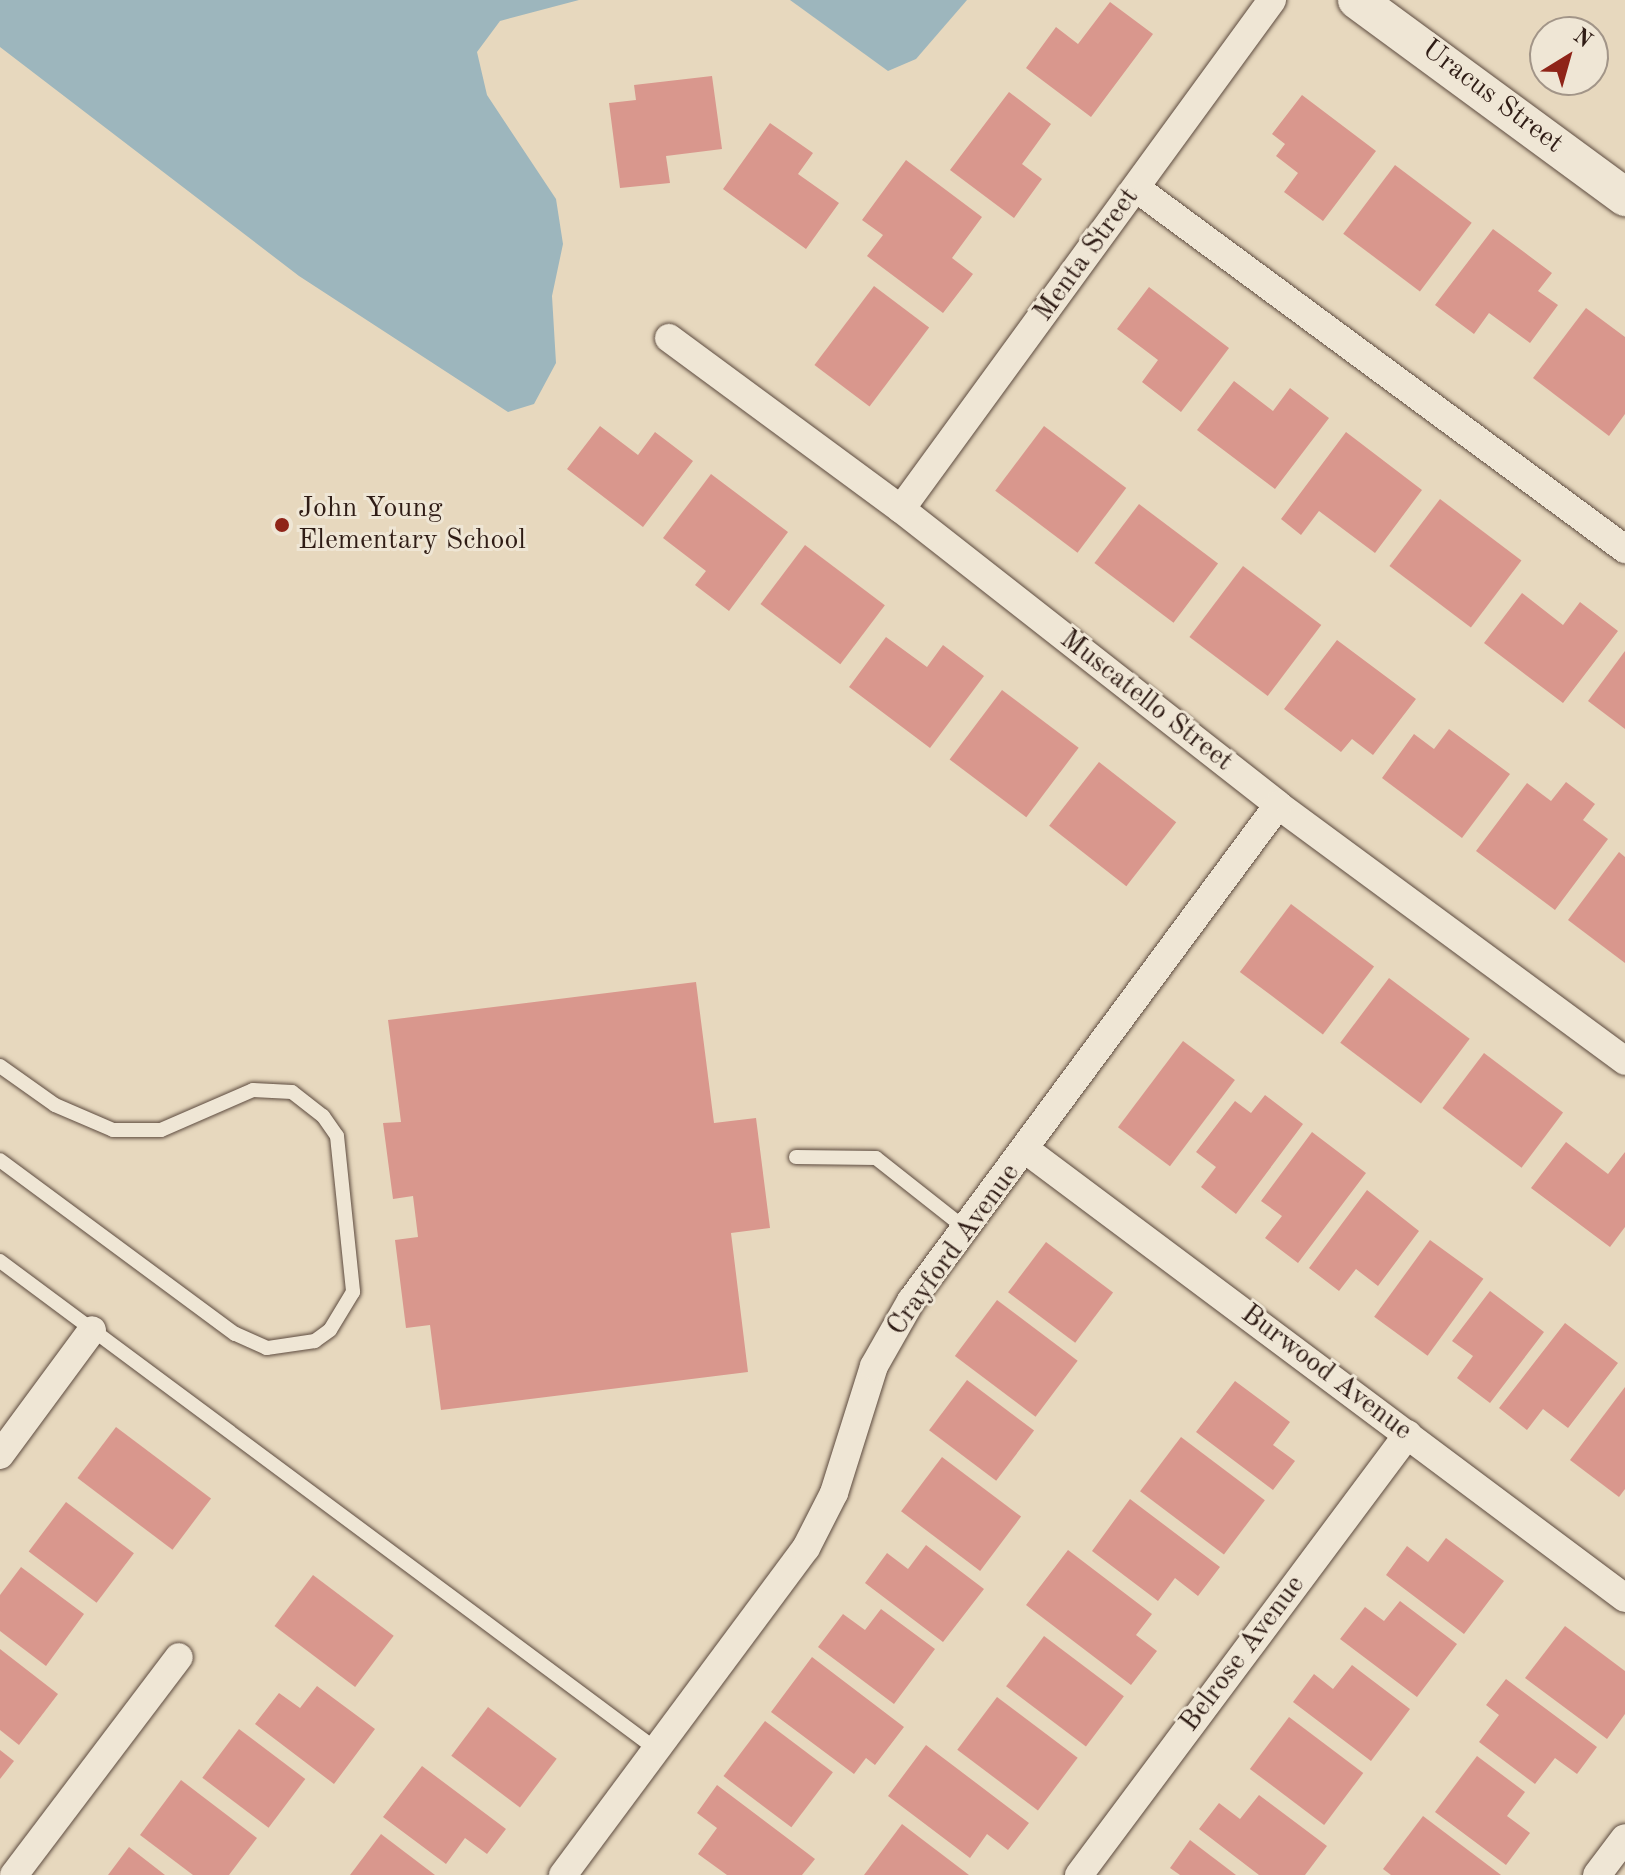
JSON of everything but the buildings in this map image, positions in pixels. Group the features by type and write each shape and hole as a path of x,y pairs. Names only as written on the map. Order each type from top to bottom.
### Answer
{"street":[{"name":"Menta Street","path":"901,509 1272,0"},
{"name":"Uracus Street","path":"1357,0 1625,197"},
{"path":"1136,188 1625,549"},
{"name":"Muscatello Street","path":"669,338 901,509 1278,805 1625,1061"},
{"name":"Crayford Avenue","path":"563,1875 806,1548 834,1493 874,1366 911,1301 1026,1150 1278,805"},
{"name":"Burwood Avenue","path":"1026,1150 1625,1598"},
{"path":"0,1455 8,1426 92,1330"},
{"name":"Belrose Avenue","path":"1079,1875 1408,1434"},
{"path":"14,1875 179,1657"},
{"path":"1597,1875 1625,1838"}],"lane":[{"path":"0,1066 55,1105 113,1130 161,1130 253,1090 292,1092 323,1116 337,1136 352,1284 330,1330 293,1348 267,1348 235,1334 0,1160"},
{"path":"796,1157 876,1158 966,1229"},
{"path":"0,1261 656,1749"}],"water":[{"path":"0,0 579,0 500,21 477,52 487,95 556,199 563,244 552,296 556,363 534,404 508,412 299,276 0,47"},
{"path":"790,0 967,0 916,59 888,71"}],"place":[{"name":"John Young Elementary School","path":"282,525"}]}
